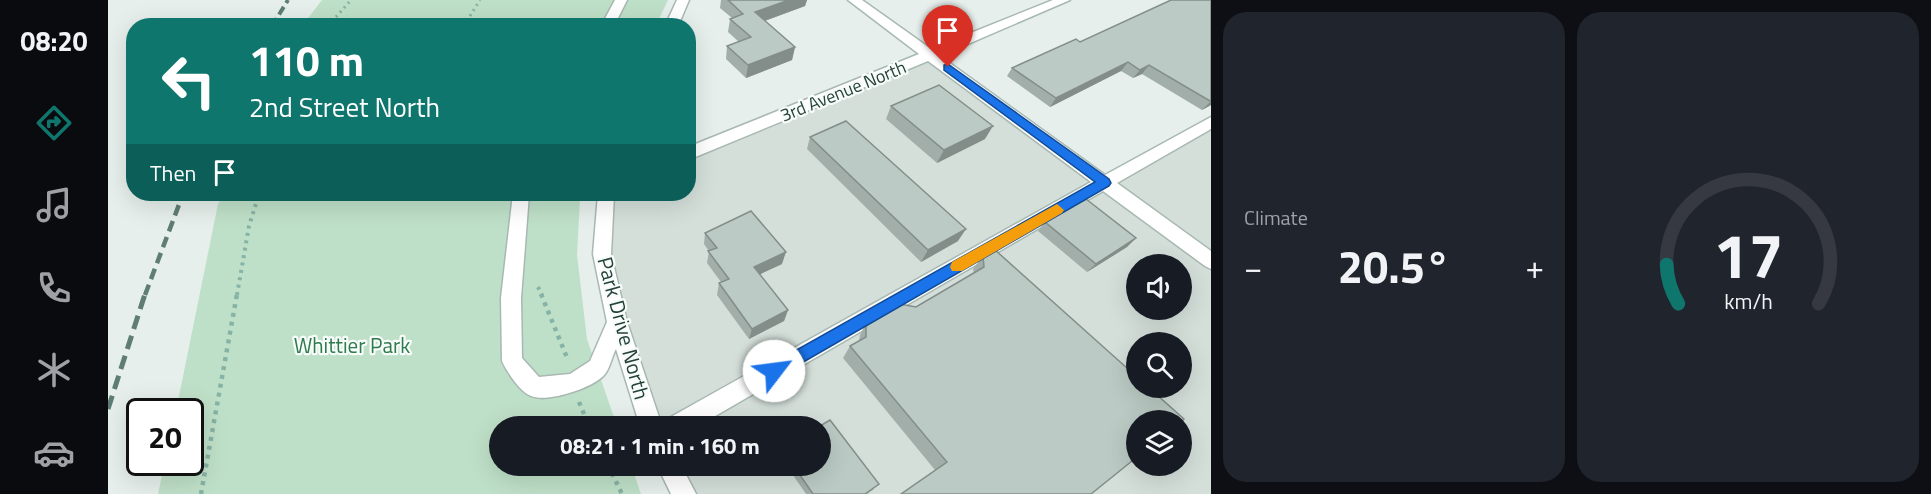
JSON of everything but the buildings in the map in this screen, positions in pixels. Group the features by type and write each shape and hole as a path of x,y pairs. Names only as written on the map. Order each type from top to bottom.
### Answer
{"street":[{"path":"611,18 621,0"},
{"path":"675,18 683,0"},
{"path":"854,0 1211,261"},
{"name":"3rd Avenue North","path":"696,151 1064,0"},
{"path":"695,416 1211,122"},
{"path":"519,201 512,298 512,361 535,388 573,383 597,368 617,322"},
{"name":"Park Drive North","path":"606,201 602,254 617,322 648,416"},
{"path":"674,476 684,494"}],"path":[{"path":"335,18 351,0"},
{"path":"471,16 480,0"},
{"path":"201,494 249,226 257,201"},
{"path":"536,283 565,348 573,383 585,416"},
{"path":"613,476 622,494"}],"shaded area":[{"path":"931,55 1104,183 1211,122 1211,494 685,494 675,476 831,476 831,416 648,416 602,254 606,201 696,201 696,151"}],"green space":[{"path":"322,0 668,0 659,18 308,18"},
{"name":"Whittier Park","path":"220,201 580,201 577,255 587,339 614,416 489,416 489,476 635,476 641,494 158,494 162,476 204,476 204,398 179,398"}],"railway":[{"path":"277,18 288,0"},
{"path":"145,295 180,201"},
{"path":"108,409 145,294"}],"slow traffic":[{"path":"957,267 1057,210"}],"route":[{"path":"774,371 1104,183 948,67"}]}
